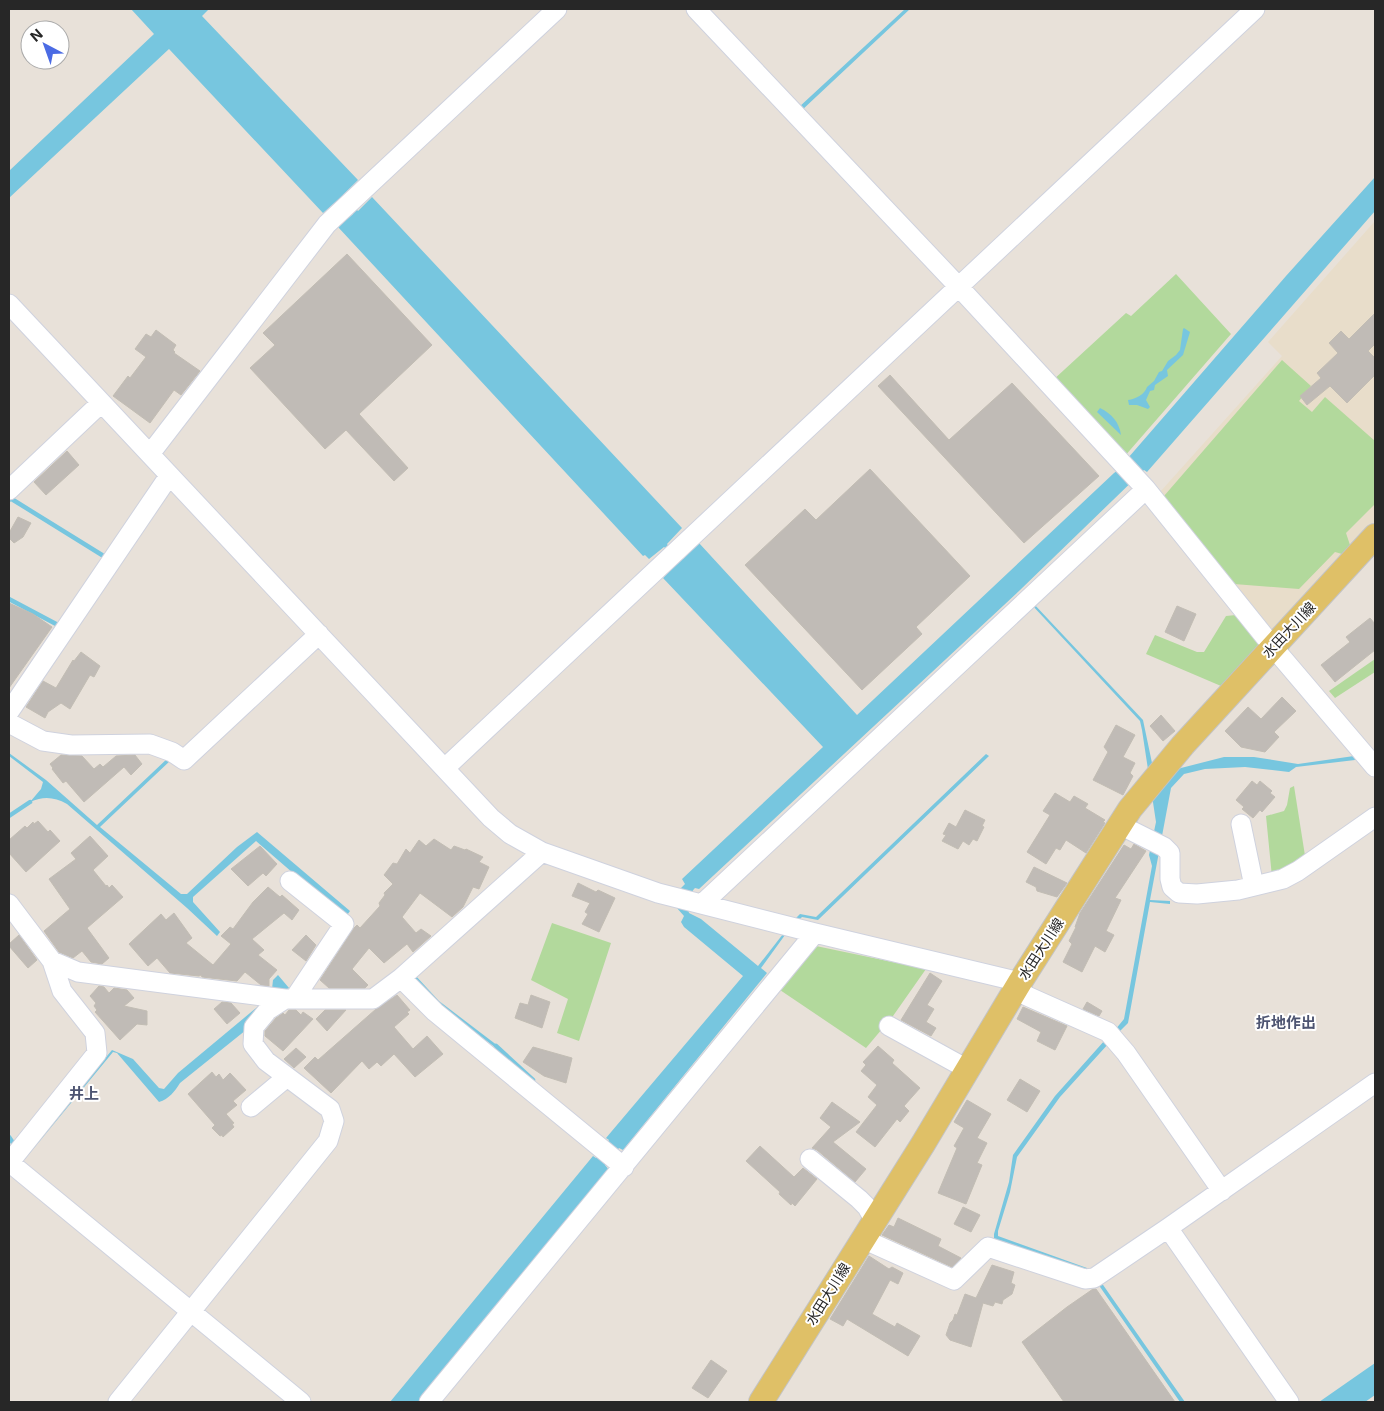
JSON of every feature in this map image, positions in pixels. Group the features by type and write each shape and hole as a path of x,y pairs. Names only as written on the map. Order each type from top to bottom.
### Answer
{"main road":[{"name":"水田大川線","path":"761,1402 1018,985 1130,809 1183,744 1375,536"}],"street":[{"path":"150,454 327,224 557,9"},
{"path":"696,9 958,286 1143,486 1273,648 1368,746 1375,767"},
{"path":"445,768 1255,9"},
{"path":"9,304 492,818 510,834 542,852 658,893 1018,985 1026,996 1108,1032 1126,1053 1222,1191"},
{"path":"9,490 101,403"},
{"path":"9,712 170,476"},
{"path":"700,903 1143,486"},
{"path":"9,723 43,741 70,745 150,744 172,752 184,760 319,634"},
{"path":"1120,825 1164,847 1170,854 1170,879 1172,887 1179,893 1197,894 1238,890 1283,879 1298,871 1375,817"},
{"path":"1241,824 1254,886"},
{"path":"52,961 78,972 290,999 373,999 401,978 542,852"},
{"path":"118,1402 328,1141 334,1121 330,1109 266,1061 253,1044 254,1027 268,1010 290,999 344,924 290,881"},
{"path":"9,904 52,961 62,991 95,1033 97,1053 9,1162 301,1402"},
{"path":"429,1402 621,1164 815,933"},
{"path":"401,978 435,1012 621,1164"},
{"path":"889,1026 967,1070"},
{"path":"251,1107 287,1077"},
{"path":"810,1159 867,1207 868,1229 954,1280 988,1247 1084,1279 1094,1278 1375,1083"},
{"path":"1168,1228 1289,1402"}],"shaded area":[{"path":"1375,221 1375,521 1271,635 1160,492 1282,356 1268,342"}],"green space":[{"path":"1176,274 1231,334 1124,457 1052,381 1126,313 1131,316"},
{"path":"1282,360 1311,386 1299,401 1312,412 1325,397 1375,441 1375,504 1346,533 1350,545 1342,554 1335,552 1299,589 1234,584 1164,496"},
{"path":"1236,615 1260,644 1221,686 1146,654 1155,635 1197,652 1204,652 1226,616"},
{"path":"1375,659 1375,672 1335,698 1329,691"},
{"path":"1294,786 1306,862 1272,877 1266,816 1284,811 1290,788"},
{"path":"552,923 611,943 579,1041 557,1033 568,999 531,980"},
{"path":"816,946 926,969 893,1016 866,1048 780,990"}],"water":[{"path":"131,9 209,9 202,16 358,180 343,195 358,211 372,197 682,528 667,544 670,548 668,550 664,547 649,559 645,555 643,556 338,227 353,214 339,199 323,213 169,49 9,198 9,171 154,34"},
{"path":"905,9 910,9 801,111 798,108"},
{"path":"1375,177 1375,211 1147,472 1144,470 1019,591 699,889 695,888 693,890 688,903 689,913 701,919 758,966 783,934 785,935 761,968 767,973 623,1150 619,1148 605,1165 609,1170 418,1402 390,1402 593,1156 596,1158 609,1140 606,1138 743,976 684,927 681,922 684,916 676,907 680,889 685,884 682,879 823,747 663,578 679,561 680,556 683,559 699,543 857,715 1114,473 1131,461 1128,458"},
{"path":"1184,328 1190,332 1183,355 1167,370 1168,376 1155,385 1154,390 1150,391 1146,400 1150,407 1148,409 1137,405 1129,405 1128,400 1142,394 1168,361 1180,350"},
{"path":"1100,408 1114,419 1119,426 1121,435 1097,412"},
{"path":"1033,603 1143,720 1152,763 1158,772 1170,774 1181,768 1224,757 1254,757 1298,764 1354,756 1355,760 1296,767 1289,772 1245,767 1205,769 1184,774 1171,788 1150,900 1170,901 1170,904 1150,902 1128,1023 1118,1033 1115,1030 1124,1019 1152,866 1149,855 1156,822 1142,730 1140,721 1031,604"},
{"path":"9,753 46,780 97,825 169,757 171,760 100,827 181,894 187,894 237,847 257,832 350,911 345,918 256,841 193,897 193,902 220,932 217,936 67,804 49,798 30,802 41,789 43,782 9,756"},
{"path":"986,754 989,756 818,920 802,917 800,919 796,918 800,914 816,917"},
{"path":"278,975 289,988 278,994 246,1030 180,1083 169,1097 159,1102 117,1053 113,1052 20,1165 18,1163 112,1050 133,1059 159,1088 164,1089 178,1073 262,1003 272,989 273,980"},
{"path":"415,975 439,1001 502,1049 500,1051 436,1003 413,977"},
{"path":"1105,1040 1109,1043 1060,1097 1017,1157 1010,1192 998,1231 998,1236 1087,1268 1087,1272 998,1240 996,1242 994,1241 994,1234 1009,1182 1013,1155 1055,1096"},
{"path":"1101,1282 1185,1402 1180,1402 1098,1284"},
{"path":"1375,1363 1375,1395 1365,1402 1319,1402"}],"building":[{"path":"347,254 432,345 359,414 408,468 394,481 346,430 325,449 250,368 275,345 263,333"},
{"path":"1375,313 1375,344 1368,351 1375,358 1375,375 1347,403 1330,386 1307,405 1300,396 1321,378 1317,373 1338,353 1329,343 1341,331 1349,339"},
{"path":"156,330 176,345 173,350 174,353 200,371 181,395 174,390 150,423 113,396 146,357 135,349 146,334 151,337"},
{"path":"890,375 949,440 1012,383 1099,476 1024,543 878,386"},
{"path":"67,451 79,465 46,495 34,482"},
{"path":"870,469 970,576 916,627 922,634 862,690 745,565 805,509 816,520"},
{"path":"18,517 31,523 23,537 14,543 9,538 9,533"},
{"path":"9,603 33,614 52,627 9,688"},
{"path":"1177,606 1196,614 1184,641 1165,632"},
{"path":"1370,618 1375,624 1375,650 1335,682 1321,665 1350,642 1346,637"},
{"path":"81,652 100,666 94,677 90,675 70,709 61,703 48,712 45,718 26,707 43,681 56,688 73,660"},
{"path":"1282,697 1296,711 1274,732 1279,737 1265,752 1241,747 1225,731 1248,707 1261,719"},
{"path":"1161,715 1175,731 1163,741 1150,726"},
{"path":"1116,725 1135,735 1123,757 1135,763 1130,773 1133,776 1123,795 1093,780 1108,752 1104,747"},
{"path":"61,755 82,756 94,769 100,764 103,767 116,756 135,755 142,764 131,775 124,767 84,802 66,781 63,783 52,769 50,764"},
{"path":"1252,781 1257,785 1260,781 1272,791 1270,793 1275,797 1262,812 1260,810 1253,818 1242,809 1244,807 1236,800"},
{"path":"1055,793 1070,802 1074,796 1088,804 1085,808 1105,820 1103,822 1105,823 1086,853 1066,840 1060,850 1056,848 1046,864 1027,852 1050,815 1043,811"},
{"path":"965,810 985,820 982,826 984,827 977,841 973,839 969,845 963,841 958,849 942,841 946,835 943,834 949,823 956,827"},
{"path":"38,821 60,841 26,872 9,853 9,840 25,826 27,828 33,822 34,824"},
{"path":"90,836 108,856 93,870 106,886 109,888 112,885 123,897 87,928 109,958 102,964 91,962 82,951 73,958 59,952 44,931 70,909 49,879 76,859 71,853"},
{"path":"434,839 451,850 454,846 483,857 479,862 489,867 479,889 473,887 463,907 452,917 420,893 402,917 416,933 421,929 431,936 413,952 407,944 384,963 369,948 352,969 368,985 365,988 329,988 320,980 354,928 357,925 360,928 380,906 379,903 385,895 384,893 393,884 384,875 393,863 397,864 406,849 410,853 419,840 426,846"},
{"path":"1134,844 1146,851 1115,898 1121,900 1106,931 1114,935 1105,952 1095,946 1082,972 1063,962 1072,944 1069,941 1080,913 1124,845 1131,849"},
{"path":"260,846 277,864 266,876 263,873 248,886 231,869"},
{"path":"1034,867 1067,883 1057,897 1037,891 1036,887 1026,882"},
{"path":"578,883 596,892 598,890 615,898 599,932 582,924 588,914 585,912 590,903 572,896"},
{"path":"268,887 280,897 282,895 299,910 292,920 284,913 252,939 264,950 258,955 277,970 269,979 269,986 261,985 245,972 237,981 202,977 201,975 170,973 157,958 148,966 129,944 161,914 166,920 174,913 192,938 186,943 213,965 231,944 221,936 230,927 233,929 253,902"},
{"path":"19,935 37,960 28,968 9,946"},
{"path":"306,935 316,945 306,961 292,950"},
{"path":"930,973 942,981 927,1005 934,1009 926,1022 936,1028 931,1036 901,1020"},
{"path":"99,986 104,987 109,993 114,988 127,990 134,998 124,1006 147,1011 147,1025 137,1024 120,1040 95,1012 97,1010 94,1006 96,1003 90,996"},
{"path":"397,995 410,1010 407,1012 409,1014 394,1027 413,1049 427,1036 443,1054 415,1077 394,1054 381,1066 377,1062 369,1069 362,1061 331,1093 304,1068 315,1057 318,1060 376,1009"},
{"path":"531,995 550,1002 542,1028 515,1018 520,1003 528,1005"},
{"path":"222,1002 231,1003 240,1013 227,1024 214,1009"},
{"path":"1087,1002 1102,1011 1099,1016 1083,1009"},
{"path":"1023,1007 1067,1026 1055,1050 1037,1041 1041,1032 1017,1019"},
{"path":"289,1010 296,1010 301,1015 303,1012 313,1019 283,1051 265,1036 265,1031 276,1018 283,1013 285,1015"},
{"path":"325,1010 346,1010 327,1031 316,1019"},
{"path":"878,1046 894,1060 892,1063 920,1088 904,1106 909,1111 900,1122 897,1119 875,1147 856,1132 877,1105 868,1097 877,1085 861,1071 866,1065 863,1062"},
{"path":"533,1047 572,1058 566,1083 544,1076 523,1062"},
{"path":"296,1048 306,1057 294,1068 284,1059"},
{"path":"212,1072 216,1077 219,1074 223,1080 230,1073 246,1090 233,1101 237,1105 226,1114 234,1123 232,1124 234,1127 223,1137 212,1128 215,1125 188,1094"},
{"path":"1020,1079 1040,1091 1027,1112 1007,1100"},
{"path":"967,1100 991,1114 977,1138 987,1143 977,1163 982,1165 966,1204 938,1193 957,1148 954,1146 964,1128 954,1122"},
{"path":"832,1102 860,1122 833,1142 866,1169 855,1182 817,1150 812,1148 831,1127 820,1118"},
{"path":"760,1146 794,1177 803,1168 817,1179 795,1206 792,1203 791,1205 779,1194 780,1192 746,1161"},
{"path":"963,1207 980,1215 971,1232 954,1224"},
{"path":"898,1218 941,1239 938,1246 961,1258 952,1267 882,1235 889,1225 894,1227"},
{"path":"869,1256 889,1269 892,1267 903,1273 898,1284 890,1280 872,1314 895,1327 897,1323 920,1336 908,1356 847,1319 843,1326 830,1319"},
{"path":"992,1265 1014,1272 1011,1283 1015,1285 1012,1294 1003,1300 1002,1304 995,1302 993,1306 983,1303 971,1347 950,1340 946,1335 950,1323 955,1314 957,1315 965,1294 976,1298"},
{"path":"1093,1289 1096,1289 1175,1402 1064,1402 1022,1342"},
{"path":"711,1360 727,1371 708,1398 692,1388"}],"waterway":[{"path":"9,500 10,498 102,555"},
{"path":"9,599 58,625"},
{"path":"9,816 30,802"},
{"path":"496,1046 533,1080"},
{"path":"9,1137 13,1143"}],"district":[{"name":"折地作出","path":"1286,1023"},
{"name":"井上","path":"84,1094"}]}
